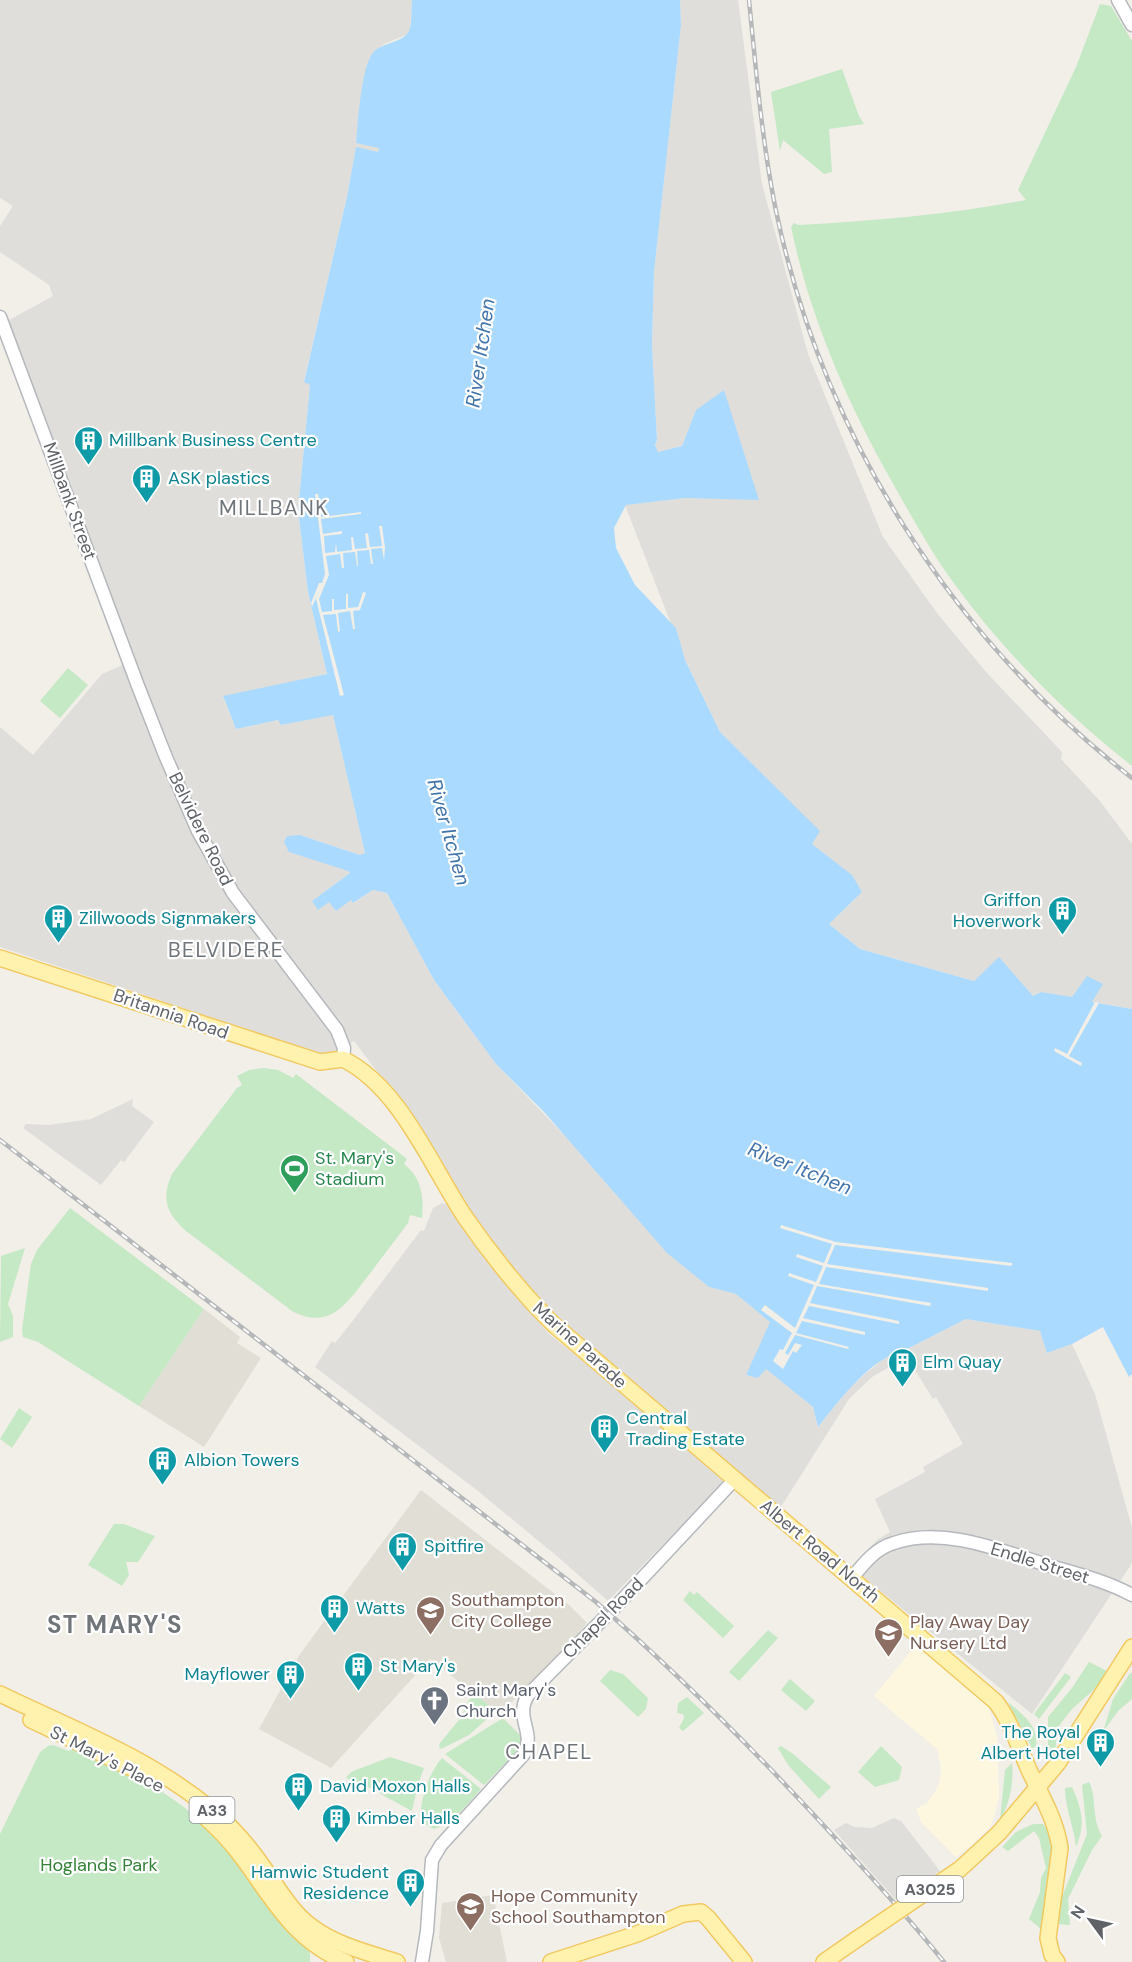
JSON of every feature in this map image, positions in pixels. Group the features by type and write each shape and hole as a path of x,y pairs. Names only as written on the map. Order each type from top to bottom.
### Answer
{"main road":[{"name":"Britannia Road","path":"0,958 321,1062 343,1059"},
{"name":"Marine Parade","path":"343,1059 367,1074 398,1109 491,1254 522,1292 553,1324 735,1479"},
{"name":"Albert Road North","path":"735,1479 996,1702 1009,1722 1056,1826 1060,1848 1048,1938 1052,1955 1057,1962"},
{"name":"A3025","path":"824,1962 960,1869 999,1833 1064,1755 1132,1647"},
{"name":"A33","path":"0,1694 37,1717"},
{"name":"A33","path":"0,1705 37,1717"},
{"name":"St Mary's Place","path":"37,1717 126,1753 192,1794 232,1828 301,1917 318,1932 328,1952"},
{"path":"551,1962 637,1934 683,1914 700,1912 708,1918 744,1962"},
{"name":"A33","path":"328,1952 346,1962"},
{"name":"A33","path":"328,1952 397,1962"}],"street":[{"path":"1118,0 1132,25"},
{"name":"Millbank Street","path":"0,316 138,686"},
{"name":"Belvidere Road","path":"138,686 165,756 211,856 233,892 337,1030 344,1048 343,1059"},
{"name":"Chapel Road","path":"422,1962 427,1931 432,1860 437,1850 526,1751 529,1737 522,1710 528,1695 615,1607 735,1479"},
{"name":"Endle Street","path":"852,1578 876,1552 894,1542 925,1538 956,1540 1011,1554 1106,1583 1127,1592"}],"shaded area":[{"path":"0,0 412,0 410,30 406,35 384,44 372,54 366,71 356,142 379,147 378,152 356,148 347,197 304,381 310,384 298,510 308,592 327,674 223,697 236,729 278,720 282,725 333,714 365,853 360,855 300,835 350,873 312,901 351,900 354,903 373,890 387,893 434,980 496,1064 709,1287 736,1294 771,1322 746,1375 758,1378 766,1368 813,1407 818,1427 853,1384 887,1356 899,1353 966,1319 1041,1331 1047,1353 1072,1344 1095,1394 1132,1528 1132,1563 1032,1714 852,1568 877,1540 890,1532 875,1499 925,1472 923,1467 963,1444 936,1397 933,1399 907,1357 872,1377 849,1399 779,1510 566,1328 526,1288 477,1227 416,1123 354,1041 327,1056 0,947 0,727 33,755 102,674 127,663 0,325 53,296 49,285 0,252 0,226 13,206 0,198"},
{"path":"680,0 738,0 762,184 808,354 883,537 937,613 987,673 1062,752 1061,759 1100,801 1132,844 1132,1009 1041,992 1033,996 999,958 974,981 860,949 829,924 862,892 851,875 811,844 819,831 720,732 685,660 625,505 685,498 759,499 696,410 682,446 658,452 655,445 657,440 652,345 654,272 681,25"},
{"path":"133,1099 132,1106 154,1122 124,1162 121,1160 101,1185 23,1128 26,1124 49,1125 91,1119"},
{"name":"Central Trading Estate","path":"442,1203 451,1206 513,1291 548,1333 725,1475 720,1488 682,1533 677,1530 608,1601 478,1491 315,1367 332,1341 335,1343 421,1230 424,1231 433,1208"},
{"path":"204,1309 240,1337 237,1343 261,1358 204,1447 139,1406"},
{"name":"Southampton City College","path":"421,1490 569,1605 587,1623 565,1649 500,1714 430,1659 331,1768 259,1729 300,1654"},
{"path":"916,1645 982,1698 989,1708 997,1737 999,1796 994,1817 990,1827 956,1857 921,1822 916,1809 927,1803 939,1785 941,1771 938,1750 874,1696"},
{"path":"894,1818 901,1821 940,1871 896,1900 834,1830 846,1823 854,1827 872,1828"},
{"name":"Hope Community School Southampton","path":"493,1895 507,1962 446,1962 439,1938 442,1903"}],"green space":[{"path":"1100,4 1111,6 1132,41 1132,766 1078,720 1025,668 976,612 934,554 875,450 831,357 808,293 791,227 794,223 798,225 913,216 1026,200 1018,190 1076,67"},
{"path":"842,69 864,124 829,129 832,172 824,174 783,140 780,151 771,92"},
{"path":"68,668 88,685 60,718 40,701"},
{"name":"St. Mary's Stadium","path":"264,1068 278,1070 293,1078 296,1074 402,1155 407,1159 404,1164 415,1175 420,1188 423,1203 422,1218 410,1215 408,1223 347,1302 329,1315 318,1318 306,1317 292,1311 186,1231 174,1218 167,1205 167,1190 172,1174 237,1088 242,1085 237,1076 249,1070"},
{"path":"70,1208 204,1309 139,1406 38,1342 23,1337 31,1264 37,1250"},
{"path":"25,1248 8,1304 13,1316 13,1337 0,1342 1,1256"},
{"path":"19,1408 32,1417 12,1448 0,1439"},
{"path":"114,1524 124,1524 155,1536 138,1562 126,1562 129,1575 122,1586 88,1565"},
{"path":"690,1591 694,1595 697,1592 734,1626 723,1638 683,1600"},
{"path":"768,1630 778,1638 739,1681 729,1672"},
{"path":"1089,1662 1107,1671 1097,1687 1072,1709 1058,1727 1055,1752 1048,1753 1048,1717 1072,1688"},
{"path":"610,1670 623,1674 648,1698 646,1709 638,1717 600,1681"},
{"path":"1065,1673 1071,1677 1039,1719 1034,1714"},
{"path":"1130,1673 1132,1674 1132,1699 1118,1711 1103,1732 1113,1699"},
{"path":"790,1679 815,1701 806,1711 781,1690"},
{"path":"474,1693 496,1711 469,1735 441,1749 440,1743 463,1715 465,1706"},
{"path":"687,1697 704,1713 683,1731 679,1728 684,1718 683,1714 677,1713 678,1703"},
{"path":"1008,1702 1029,1721 1035,1733 1036,1747 1032,1748"},
{"path":"503,1718 521,1736 521,1747 484,1785 445,1754"},
{"name":"Hoglands Park","path":"53,1745 69,1751 74,1748 110,1764 178,1802 208,1828 226,1848 279,1921 310,1952 310,1962 0,1962 0,1834 40,1752"},
{"path":"781,1746 831,1787 819,1799 788,1765 778,1748"},
{"path":"881,1746 902,1767 899,1780 875,1787 858,1772"},
{"path":"390,1757 424,1768 412,1811 346,1778 351,1772"},
{"path":"442,1758 481,1789 454,1818 434,1829 422,1823 421,1807 429,1780"},
{"path":"1012,1763 1010,1792 1000,1820 1005,1770"},
{"path":"1089,1782 1093,1794 1096,1822 1102,1836 1092,1850 1068,1899 1070,1925 1057,1924 1062,1897 1087,1834 1082,1785"},
{"path":"1072,1787 1082,1824 1076,1847 1065,1795 1065,1788"},
{"path":"1033,1824 1043,1824 1051,1834 1051,1858 1041,1929 1029,1919 1040,1892 1041,1878 1046,1868 1039,1838 1034,1831 1008,1851 1002,1847 1016,1832"}],"water":[{"name":"River Itchen","path":"412,0 680,0 681,25 654,272 652,345 657,440 655,445 658,452 682,446 696,410 724,390 759,500 685,498 626,505 614,528 616,548 635,585 676,628 685,660 720,732 820,831 812,844 852,875 862,892 829,924 860,949 974,981 999,957 1033,996 1041,992 1072,997 1087,976 1103,984 1092,1002 1132,1009 1132,1374 1129,1377 1103,1327 1072,1344 1047,1353 1040,1331 966,1319 885,1358 874,1366 853,1385 818,1427 813,1407 766,1369 758,1378 746,1375 770,1322 736,1294 709,1287 667,1253 544,1112 496,1064 434,980 387,893 373,890 353,903 351,900 336,911 329,902 318,910 312,901 350,873 289,852 284,842 287,836 300,835 360,855 365,853 333,715 281,725 278,720 236,729 223,696 327,674 308,592 298,510 310,385 304,382 347,197 356,147 378,152 379,148 356,143 365,72 376,50 399,40 408,33 411,25"}],"pier":[{"path":"315,494 318,494 321,517 361,512 361,514 321,519 323,534 342,531 342,534 324,536 325,553 335,552 336,543 337,552 352,550 351,537 353,537 355,549 367,548 365,534 368,533 370,547 382,546 379,526 382,526 385,548 384,560 382,548 371,549 373,564 371,564 369,550 357,551 358,566 355,552 343,553 344,568 342,568 340,554 326,556 329,575 319,599 322,612 332,611 332,599 334,599 334,610 346,609 346,594 348,594 348,608 358,607 363,592 366,593 360,610 353,611 355,629 353,629 350,611 338,613 340,631 338,632 336,614 323,615 344,695 340,696 316,599 320,589 312,607 311,603 325,574"},
{"path":"1095,1002 1099,1003 1069,1056 1082,1063 1081,1066 1054,1051 1055,1048 1067,1054"},
{"path":"781,1225 836,1242 1012,1263 1012,1266 835,1245 827,1264 988,1288 988,1291 826,1267 819,1284 931,1303 930,1306 817,1286 810,1303 899,1321 899,1324 809,1306 803,1318 865,1332 865,1335 802,1321 796,1333 849,1347 848,1349 795,1335 785,1353 788,1355 795,1343 802,1345 796,1353 793,1351 783,1369 773,1361 780,1349 783,1350 792,1333 761,1310 765,1305 795,1328 814,1285 788,1276 789,1273 816,1282 823,1266 796,1257 797,1254 824,1263 832,1244 780,1228"}],"railway":[{"path":"749,0 763,132 776,211 797,294 826,374 862,452 904,526 952,596 1007,661 1067,722 1132,778"},
{"path":"0,1140 596,1602 690,1689 781,1780 879,1886 944,1962"}],"place":[{"name":"Millbank Business Centre","path":"88,466"},
{"name":"ASK plastics","path":"147,504"},
{"name":"Griffon Hoverwork","path":"1062,936"},
{"name":"Zillwoods Signmakers","path":"58,944"},
{"name":"St. Mary's Stadium","path":"294,1194"},
{"name":"Elm Quay","path":"902,1388"},
{"name":"Central Trading Estate","path":"605,1454"},
{"name":"Albion Towers","path":"163,1486"},
{"name":"Spitfire","path":"403,1572"},
{"name":"Watts","path":"335,1634"},
{"name":"Southampton City College","path":"430,1636"},
{"name":"Play Away Day Nursery Ltd","path":"889,1658"},
{"name":"St Mary's","path":"359,1692"},
{"name":"Mayflower","path":"291,1700"},
{"name":"Saint Mary's Church","path":"435,1726"},
{"name":"The Royal Albert Hotel","path":"1101,1768"},
{"name":"David Moxon Halls","path":"299,1812"},
{"name":"Kimber Halls","path":"336,1844"},
{"name":"Hamwic Student Residence","path":"410,1908"},
{"name":"Hope Community School Southampton","path":"470,1932"}],"district":[{"name":"MILLBANK","path":"274,508"},
{"name":"BELVIDERE","path":"226,950"},
{"name":"ST MARY'S","path":"115,1624"},
{"name":"CHAPEL","path":"549,1752"}]}
